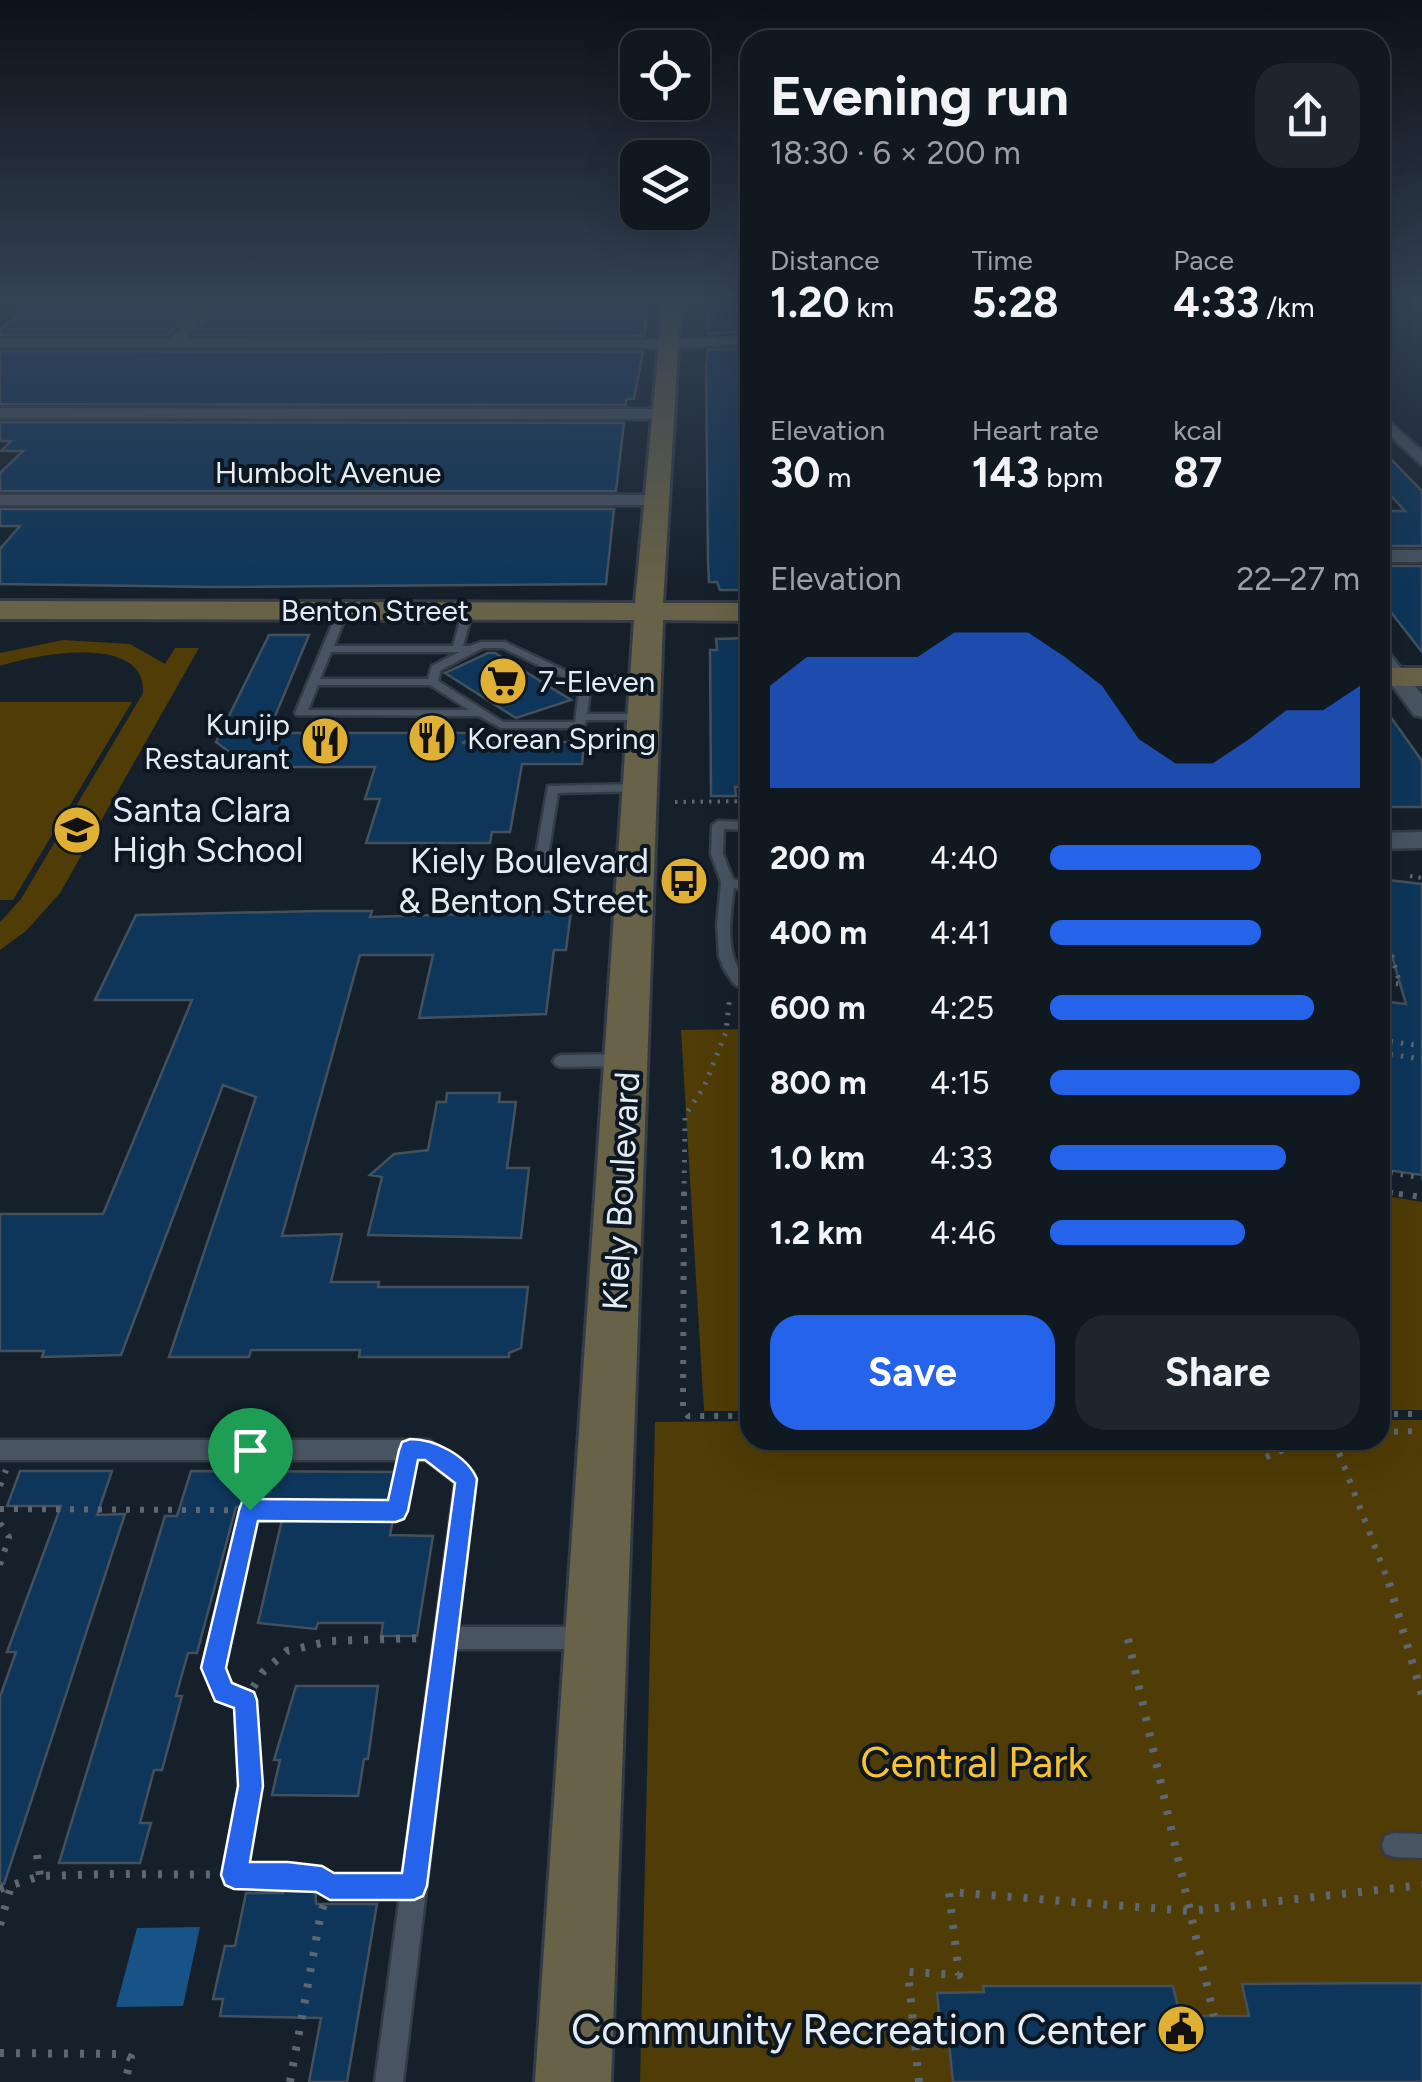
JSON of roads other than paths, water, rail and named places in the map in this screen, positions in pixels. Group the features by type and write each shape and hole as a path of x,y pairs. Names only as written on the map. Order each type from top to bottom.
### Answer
{"main road":[{"name":"Kiely Boulevard","path":"573,2082 643,717 664,397"},
{"name":"Benton Street","path":"0,610 740,612"}],"street":[{"path":"0,412 662,414"},
{"path":"1390,428 1422,460"},
{"name":"Humbolt Avenue","path":"0,500 656,500"},
{"path":"1390,556 1422,556"},
{"path":"1395,671 1422,710"},
{"path":"1390,841 1422,840"}],"lane":[{"path":"342,610 300,713 482,713"},
{"path":"457,649 468,610"},
{"path":"432,682 436,668 481,645 506,645 577,680 645,680"},
{"path":"327,649 472,649"},
{"path":"313,682 432,682 501,725 580,725 586,680"},
{"path":"581,717 643,717"},
{"path":"638,865 540,866 552,789 640,788"},
{"path":"740,826 718,826 717,854 728,882 723,910 726,952 740,976"},
{"path":"728,882 740,885"},
{"path":"562,1060 627,1060"},
{"path":"0,1450 429,1450 466,1479 389,2082"},
{"path":"446,1638 598,1638"},
{"path":"1394,1844 1422,1846"}],"water":[{"path":"200,1927 183,2006 116,2007 137,1928"}],"place":[{"name":"7-Eleven","path":"503,681"},
{"name":"Korean Spring","path":"432,738"},
{"name":"Kunjip Restaurant","path":"325,741"},
{"name":"Santa Clara High School","path":"77,830"},
{"name":"Kiely Boulevard & Benton Street","path":"684,881"},
{"name":"Community Recreation Center","path":"1181,2029"}],"park label":[{"name":"Central Park","path":"974,1762"}]}
